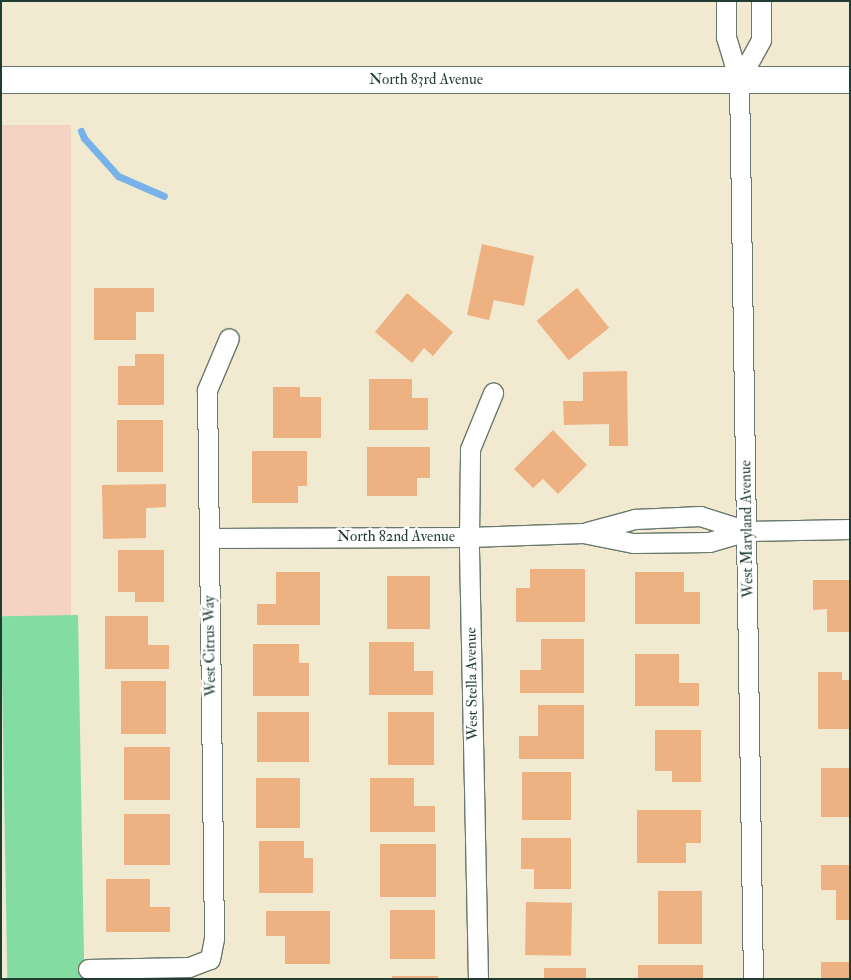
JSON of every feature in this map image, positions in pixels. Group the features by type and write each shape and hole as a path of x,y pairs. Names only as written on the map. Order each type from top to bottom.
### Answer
{"main road":[{"name":"North 83rd Avenue","path":"1,80 850,80"}],"street":[{"name":"West Maryland Avenue","path":"726,1 726,37 739,80 753,979"},
{"name":"West Maryland Avenue","path":"739,80 761,40 761,1"},
{"name":"West Citrus Way","path":"88,968 189,967 210,959 214,938 207,390 229,338"},
{"name":"West Stella Avenue","path":"478,979 469,537 470,449 493,393"},
{"name":"North 82nd Avenue","path":"582,533 635,518 700,516 747,531"},
{"name":"North 82nd Avenue","path":"209,538 469,537 582,533 633,543 709,542 747,531 850,529"}],"shaded area":[{"path":"1,125 71,125 71,616 1,616"}],"green space":[{"path":"78,615 84,979 7,979 1,616"}],"building":[{"path":"482,244 534,256 524,306 494,300 489,320 467,315"},
{"path":"94,288 154,288 154,312 136,312 136,340 94,340"},
{"path":"577,288 609,328 569,360 537,321"},
{"path":"407,293 453,332 433,356 424,348 412,363 375,332"},
{"path":"135,354 164,354 164,405 118,405 118,366 135,366"},
{"path":"627,371 628,446 609,446 609,424 564,425 563,401 583,401 583,372"},
{"path":"369,379 412,379 412,398 428,398 428,430 369,430"},
{"path":"273,387 300,387 300,397 321,397 321,438 273,438"},
{"path":"117,420 163,420 163,472 117,472"},
{"path":"553,430 587,465 558,494 543,479 533,488 514,469"},
{"path":"367,447 430,447 430,478 417,478 417,496 367,496"},
{"path":"252,451 307,451 307,486 298,486 298,503 252,503"},
{"path":"166,484 166,507 146,508 146,538 103,539 102,485"},
{"path":"118,550 164,550 164,602 135,602 135,592 118,592"},
{"path":"530,569 585,569 585,622 516,622 516,588 530,588"},
{"path":"276,572 320,572 320,625 257,625 257,604 276,604"},
{"path":"635,572 684,572 684,592 700,592 700,624 635,624"},
{"path":"387,576 430,576 430,629 387,629"},
{"path":"813,580 850,580 850,632 827,632 827,609 813,610"},
{"path":"105,616 148,616 148,645 169,645 169,669 105,669"},
{"path":"541,639 584,639 584,693 520,693 520,670 541,670"},
{"path":"369,642 414,642 414,671 433,671 433,695 369,695"},
{"path":"253,644 299,644 299,663 309,663 309,696 253,696"},
{"path":"635,654 679,654 679,683 699,683 699,706 635,706"},
{"path":"818,672 842,672 842,680 850,680 850,729 818,729"},
{"path":"121,681 166,681 166,734 121,734"},
{"path":"538,705 584,705 584,759 519,759 519,736 538,736"},
{"path":"257,712 309,712 309,762 257,762"},
{"path":"388,712 434,712 434,765 388,765"},
{"path":"655,730 701,730 701,782 672,782 672,771 655,771"},
{"path":"124,747 170,747 170,800 124,800"},
{"path":"821,768 850,768 850,817 821,817"},
{"path":"522,772 571,772 571,820 522,820"},
{"path":"256,778 300,778 300,828 256,828"},
{"path":"370,778 414,778 414,806 435,806 435,832 370,832"},
{"path":"637,810 701,810 701,843 686,843 686,863 637,863"},
{"path":"124,814 170,814 170,865 124,865"},
{"path":"521,838 571,838 571,889 534,889 534,869 521,869"},
{"path":"259,841 304,841 304,858 313,858 313,893 259,893"},
{"path":"380,844 436,844 436,897 380,897"},
{"path":"821,865 850,865 850,920 836,920 836,890 821,890"},
{"path":"106,879 150,879 150,907 170,907 170,932 106,932"},
{"path":"658,891 702,891 702,944 658,944"},
{"path":"526,902 572,903 571,956 525,955"},
{"path":"390,910 435,910 435,959 390,959"},
{"path":"266,911 330,911 330,964 285,964 285,936 266,936"},
{"path":"821,962 850,962 850,979 821,979"},
{"path":"638,965 703,965 703,979 638,979"},
{"path":"544,968 586,968 586,979 544,979"},
{"path":"392,976 438,976 438,979 392,979"}],"waterway":[{"path":"81,131 84,138 118,176 164,196"}]}
